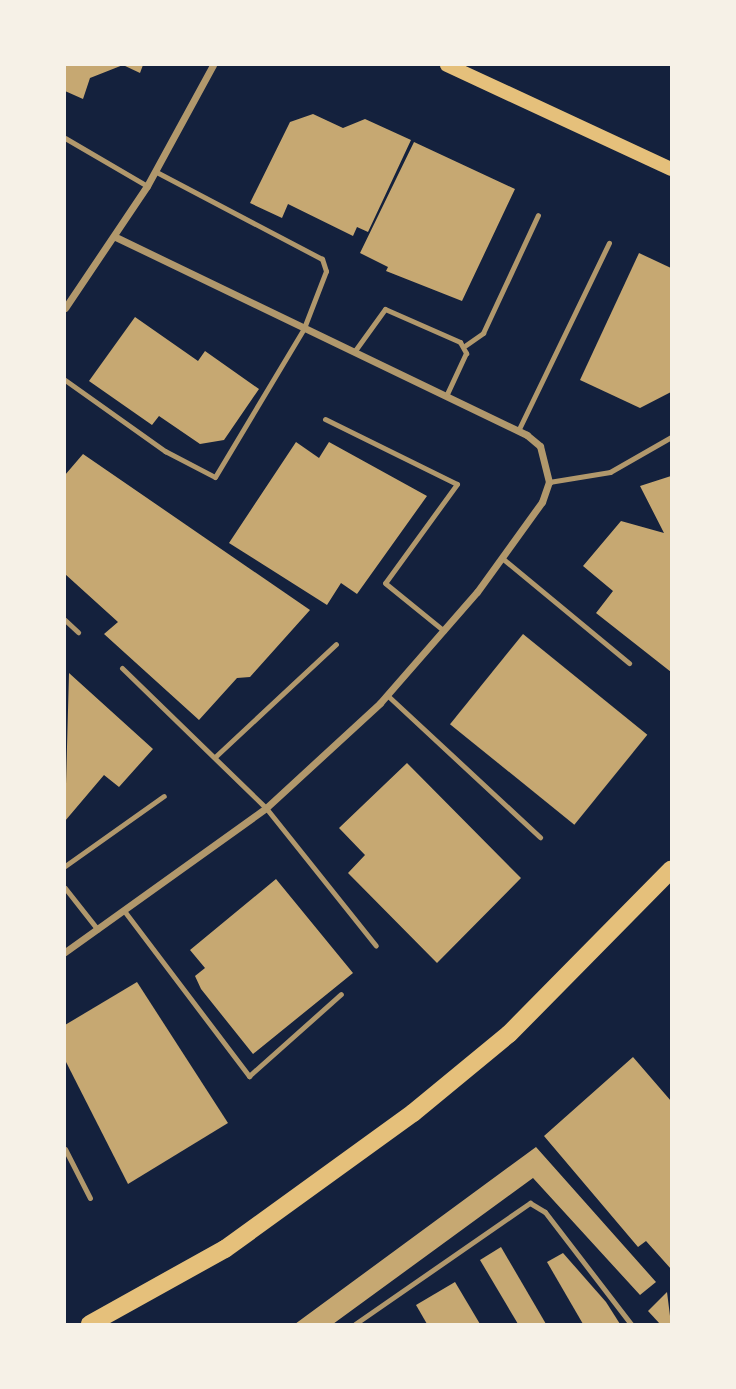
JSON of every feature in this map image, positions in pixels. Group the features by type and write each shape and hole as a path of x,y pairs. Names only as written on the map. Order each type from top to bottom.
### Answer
{"main road":[{"path":"447,65 671,169"},
{"path":"90,1324 225,1249 412,1113 509,1034 671,870"}],"street":[{"path":"65,308 116,237 156,172 214,65"},
{"path":"65,952 125,912 267,807 387,695 444,631 502,558 549,482 547,464 540,446 518,431 116,237"}],"lane":[{"path":"65,138 147,186"},
{"path":"65,380 164,451 215,477 304,328 326,271 322,259 156,172"},
{"path":"446,396 466,345 483,333 538,215"},
{"path":"518,431 609,243"},
{"path":"354,352 385,309 466,345"},
{"path":"325,419 457,484 385,583 444,631"},
{"path":"549,482 610,472 671,437"},
{"path":"502,558 629,663"},
{"path":"65,620 78,632"},
{"path":"216,756 336,644"},
{"path":"122,668 267,807 376,946"},
{"path":"387,695 540,837"},
{"path":"65,866 164,796"},
{"path":"65,888 97,930"},
{"path":"125,912 248,1076 341,994"},
{"path":"65,1149 90,1198"},
{"path":"355,1324 530,1203 545,1212 631,1324"}],"building":[{"path":"65,65 123,65 90,78 83,99 65,91"},
{"path":"123,65 143,65 140,73"},
{"path":"313,114 343,128 365,119 411,140 368,232 357,227 353,236 288,204 282,218 250,203 290,122"},
{"path":"414,142 515,189 462,301 386,271 388,267 360,253"},
{"path":"639,253 671,268 671,392 640,408 580,380"},
{"path":"135,317 198,361 205,351 259,389 224,440 200,444 159,416 152,425 89,381"},
{"path":"296,442 319,458 329,442 427,496 357,594 341,583 327,605 229,543"},
{"path":"83,454 310,610 250,677 237,678 199,720 104,634 118,622 65,574 65,475"},
{"path":"671,476 671,672 596,613 613,591 583,566 621,521 664,533 640,486"},
{"path":"523,634 647,735 574,825 450,724"},
{"path":"69,673 153,749 119,787 104,775 65,821"},
{"path":"407,763 521,878 437,963 348,873 365,855 339,828"},
{"path":"276,879 353,973 253,1054 201,989 195,976 205,968 190,950"},
{"path":"137,982 228,1123 128,1184 65,1060 65,1025"},
{"path":"633,1057 671,1101 671,1269 646,1241 638,1247 544,1136"},
{"path":"536,1147 656,1282 640,1295 533,1178 333,1324 295,1324"},
{"path":"501,1247 546,1324 518,1324 480,1260"},
{"path":"563,1253 606,1302 620,1324 583,1324 547,1262"},
{"path":"455,1282 480,1324 427,1324 416,1305"},
{"path":"667,1292 671,1324 660,1324 648,1311"}]}
